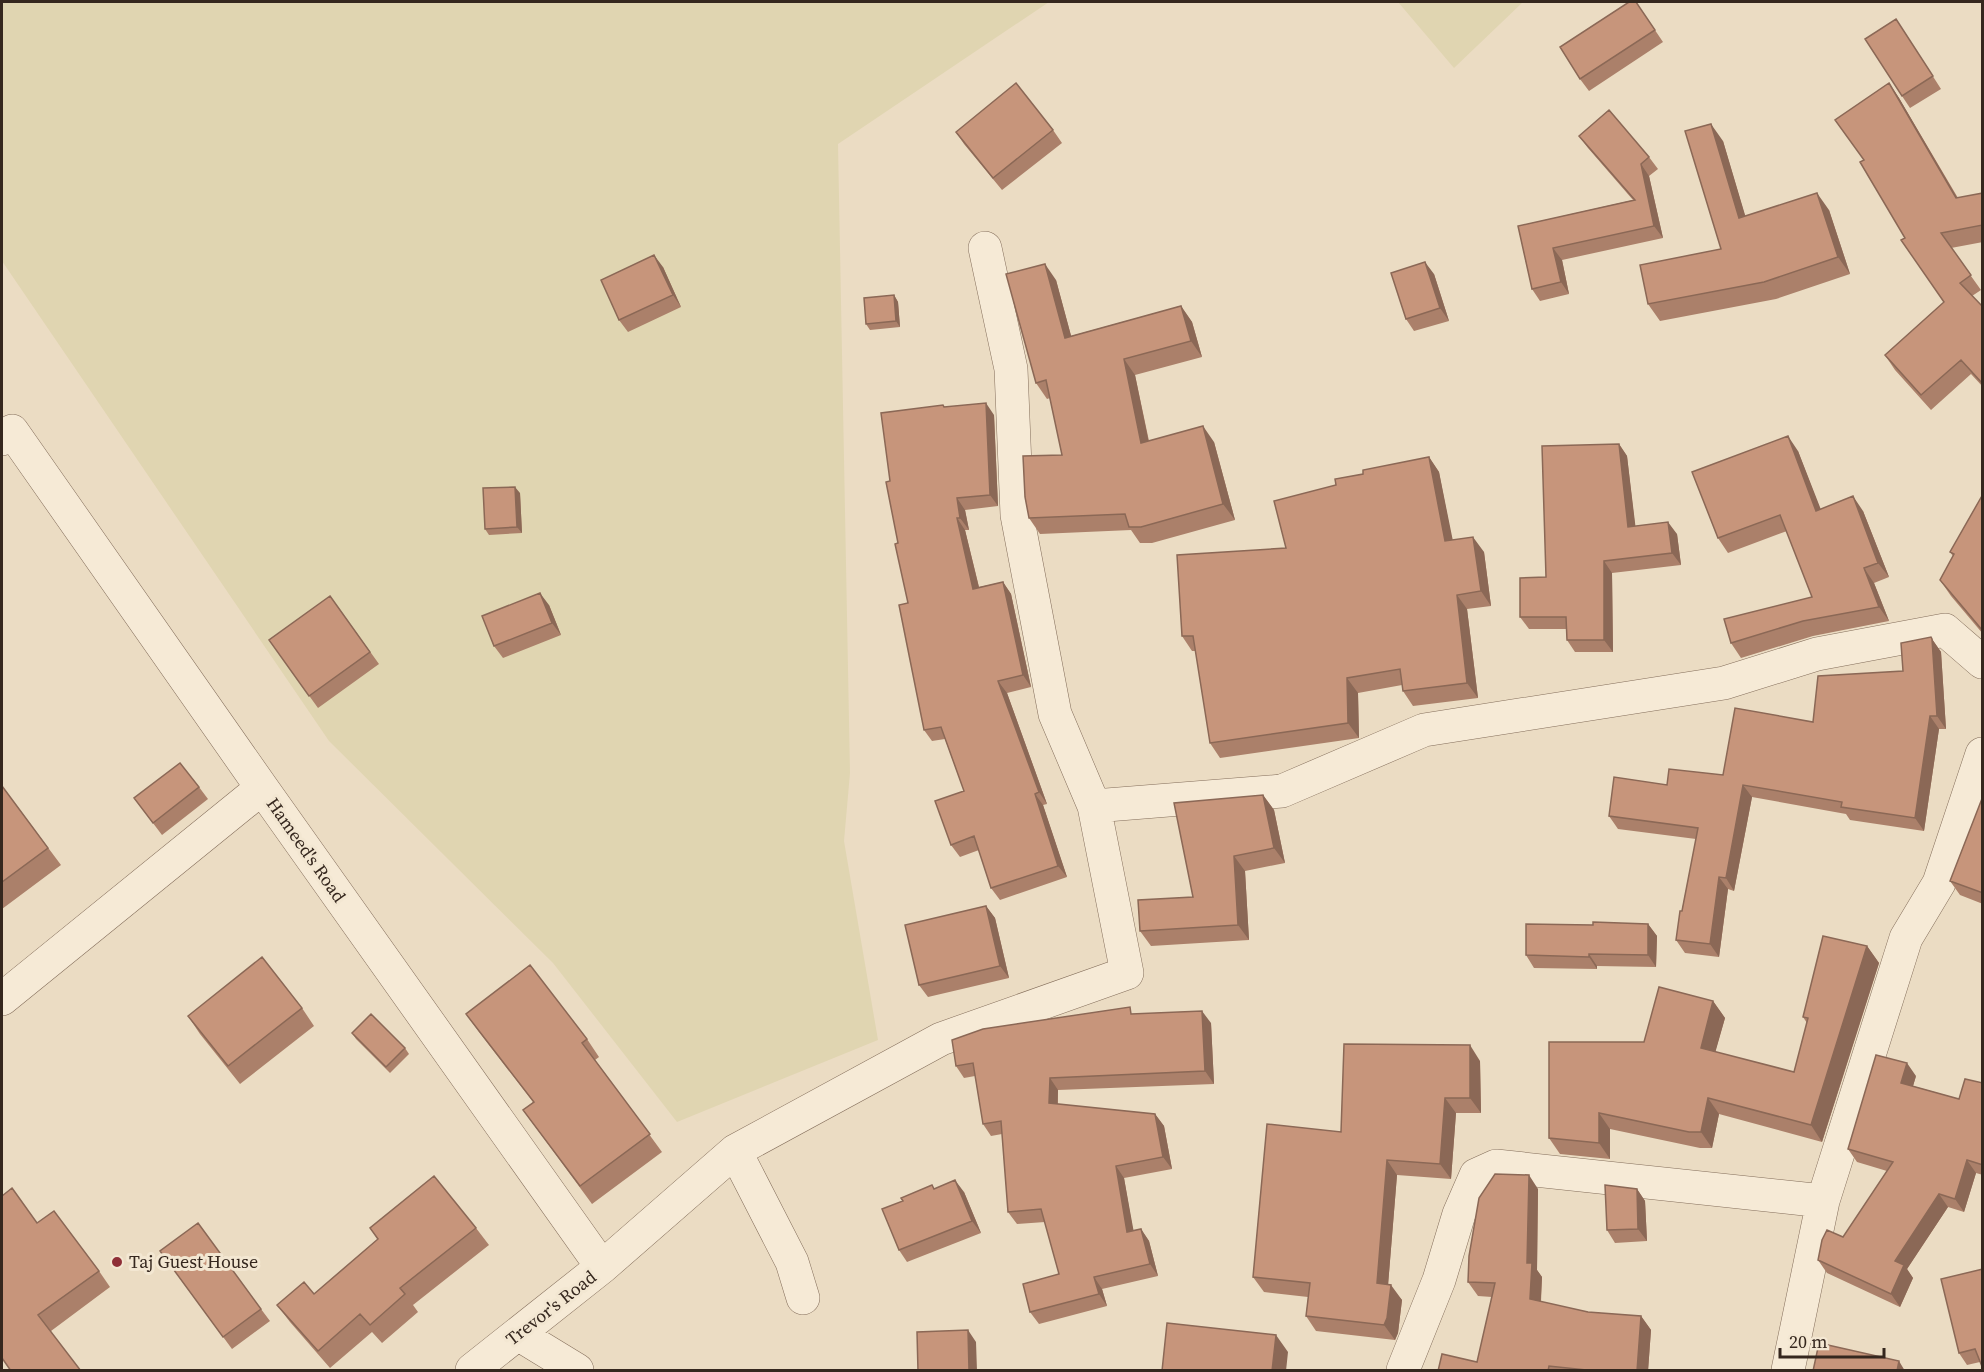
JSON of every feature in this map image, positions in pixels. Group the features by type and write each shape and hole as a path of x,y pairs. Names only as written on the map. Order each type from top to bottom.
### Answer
{"street":[{"path":"985,248 1011,369 1017,514 1055,714 1094,806 1282,791 1424,730 1724,683 1817,654 1945,630 1983,662"},
{"name":"Hameed's Road","path":"7,435 262,788 602,1267"},
{"path":"1788,1371 1823,1201 1906,938 1939,883 1983,754"},
{"path":"2,999 262,788"},
{"name":"Trevor's Road","path":"472,1371 602,1267 735,1151 941,1039 1127,973 1094,806"},
{"path":"735,1151 792,1262 803,1298"},
{"path":"1403,1371 1439,1280 1459,1214 1476,1175 1496,1166 1823,1201"},
{"path":"518,1334 577,1371"}],"shaded area":[{"path":"2,2 1049,2 838,144 850,773 844,841 878,1040 677,1122 553,963 329,741 2,261"},
{"path":"1398,2 1523,2 1454,68"}],"building":[{"path":"1629,2 1636,2 1655,30 1580,79 1560,47"},
{"path":"1896,19 1933,76 1902,96 1865,39"},
{"path":"1016,83 1053,130 993,178 956,132"},
{"path":"1889,83 1956,198 1983,193 1983,225 1941,233 1971,275 1960,283 1983,307 1983,384 1961,360 1921,395 1885,355 1944,302 1901,240 1905,238 1860,162 1864,160 1835,120"},
{"path":"1609,110 1649,157 1641,164 1654,226 1553,248 1561,282 1532,289 1518,226 1635,200 1579,136"},
{"path":"1711,124 1739,218 1817,193 1838,257 1764,282 1648,304 1640,265 1721,249 1685,131"},
{"path":"654,255 673,295 619,320 601,280"},
{"path":"1425,262 1440,308 1406,319 1391,273"},
{"path":"1045,264 1065,338 1181,306 1191,341 1124,359 1141,443 1203,426 1223,504 1141,527 1129,527 1125,514 1029,518 1025,497 1023,456 1062,455 1046,380 1036,383 1006,274"},
{"path":"894,295 896,321 866,324 864,298"},
{"path":"986,403 990,495 957,498 960,518 957,518 973,589 1003,582 1023,675 998,681 1039,792 1035,794 1058,866 991,888 974,836 951,845 935,801 964,791 941,727 924,730 899,605 908,603 895,544 898,543 886,482 890,481 881,413 943,405 944,407"},
{"path":"1788,436 1816,511 1853,496 1878,563 1864,568 1879,607 1803,621 1731,643 1724,619 1812,597 1780,515 1718,538 1692,472"},
{"path":"1619,444 1628,527 1668,522 1672,553 1604,561 1604,640 1567,640 1566,617 1520,617 1520,578 1546,577 1542,446"},
{"path":"1429,457 1445,541 1473,537 1481,591 1457,595 1467,683 1403,691 1400,669 1347,678 1348,723 1210,743 1193,636 1182,636 1177,555 1286,548 1274,501 1336,485 1335,479 1363,474 1363,470"},
{"path":"515,487 517,527 485,529 483,488"},
{"path":"1983,494 1983,631 1940,580 1954,554 1950,552"},
{"path":"540,593 552,623 494,646 482,616"},
{"path":"330,596 370,652 309,696 269,640"},
{"path":"1931,637 1937,716 1930,716 1915,818 1841,807 1842,802 1743,785 1726,878 1719,877 1710,944 1676,940 1698,828 1609,816 1614,777 1667,785 1669,769 1723,775 1735,708 1813,722 1818,676 1903,671 1901,643"},
{"path":"180,763 199,787 153,823 134,798"},
{"path":"2,786 48,848 2,882"},
{"path":"1263,795 1274,848 1234,856 1238,925 1140,931 1138,900 1193,897 1174,803"},
{"path":"1983,796 1983,893 1950,881"},
{"path":"986,906 1000,966 919,985 905,925"},
{"path":"1593,922 1648,924 1648,955 1589,954 1589,957 1526,955 1526,924 1593,925"},
{"path":"1823,936 1867,946 1811,1125 1708,1098 1701,1132 1689,1132 1599,1113 1599,1143 1549,1138 1549,1042 1644,1042 1659,987 1713,1001 1701,1048 1794,1072 1808,1018 1803,1017"},
{"path":"262,957 302,1008 228,1066 188,1016"},
{"path":"530,965 587,1039 582,1043 650,1134 580,1186 523,1110 534,1102 466,1014"},
{"path":"1130,1007 1131,1014 1202,1011 1205,1071 1050,1078 1049,1103 1155,1114 1163,1157 1116,1166 1127,1232 1141,1229 1150,1264 1094,1277 1099,1294 1030,1312 1023,1284 1059,1274 1041,1209 1008,1212 1001,1121 983,1124 973,1063 956,1066 952,1040 983,1029"},
{"path":"371,1014 405,1048 386,1067 352,1033"},
{"path":"1344,1044 1470,1045 1470,1098 1445,1098 1440,1164 1387,1160 1377,1283 1391,1285 1384,1325 1306,1316 1310,1283 1253,1277 1267,1124 1341,1132"},
{"path":"1876,1055 1907,1063 1901,1083 1959,1099 1965,1079 1983,1083 1983,1165 1967,1160 1955,1199 1939,1194 1895,1261 1904,1265 1891,1294 1818,1260 1822,1240 1827,1230 1843,1237 1893,1162 1848,1149"},
{"path":"1495,1174 1529,1175 1527,1263 1532,1263 1530,1299 1588,1312 1641,1316 1637,1371 1596,1371 1549,1366 1548,1371 1438,1371 1442,1354 1477,1362 1495,1283 1468,1282 1469,1256 1479,1198"},
{"path":"434,1176 476,1228 400,1288 405,1294 370,1325 360,1314 318,1351 277,1305 304,1282 314,1294 378,1239 370,1228"},
{"path":"955,1180 972,1221 899,1250 882,1209 903,1201 901,1198 932,1185 934,1189"},
{"path":"1605,1185 1637,1189 1638,1229 1607,1230"},
{"path":"12,1188 37,1223 54,1211 99,1271 38,1315 81,1371 11,1371 2,1358 2,1196"},
{"path":"198,1223 261,1309 223,1337 160,1251"},
{"path":"1983,1269 1983,1369 1975,1349 1959,1353 1941,1279"},
{"path":"1167,1323 1276,1335 1272,1371 1162,1371"},
{"path":"968,1330 969,1371 918,1371 917,1332"},
{"path":"1819,1343 1899,1361 1897,1371 1813,1371"}],"place":[{"name":"Taj Guest House","path":"117,1262"}]}
